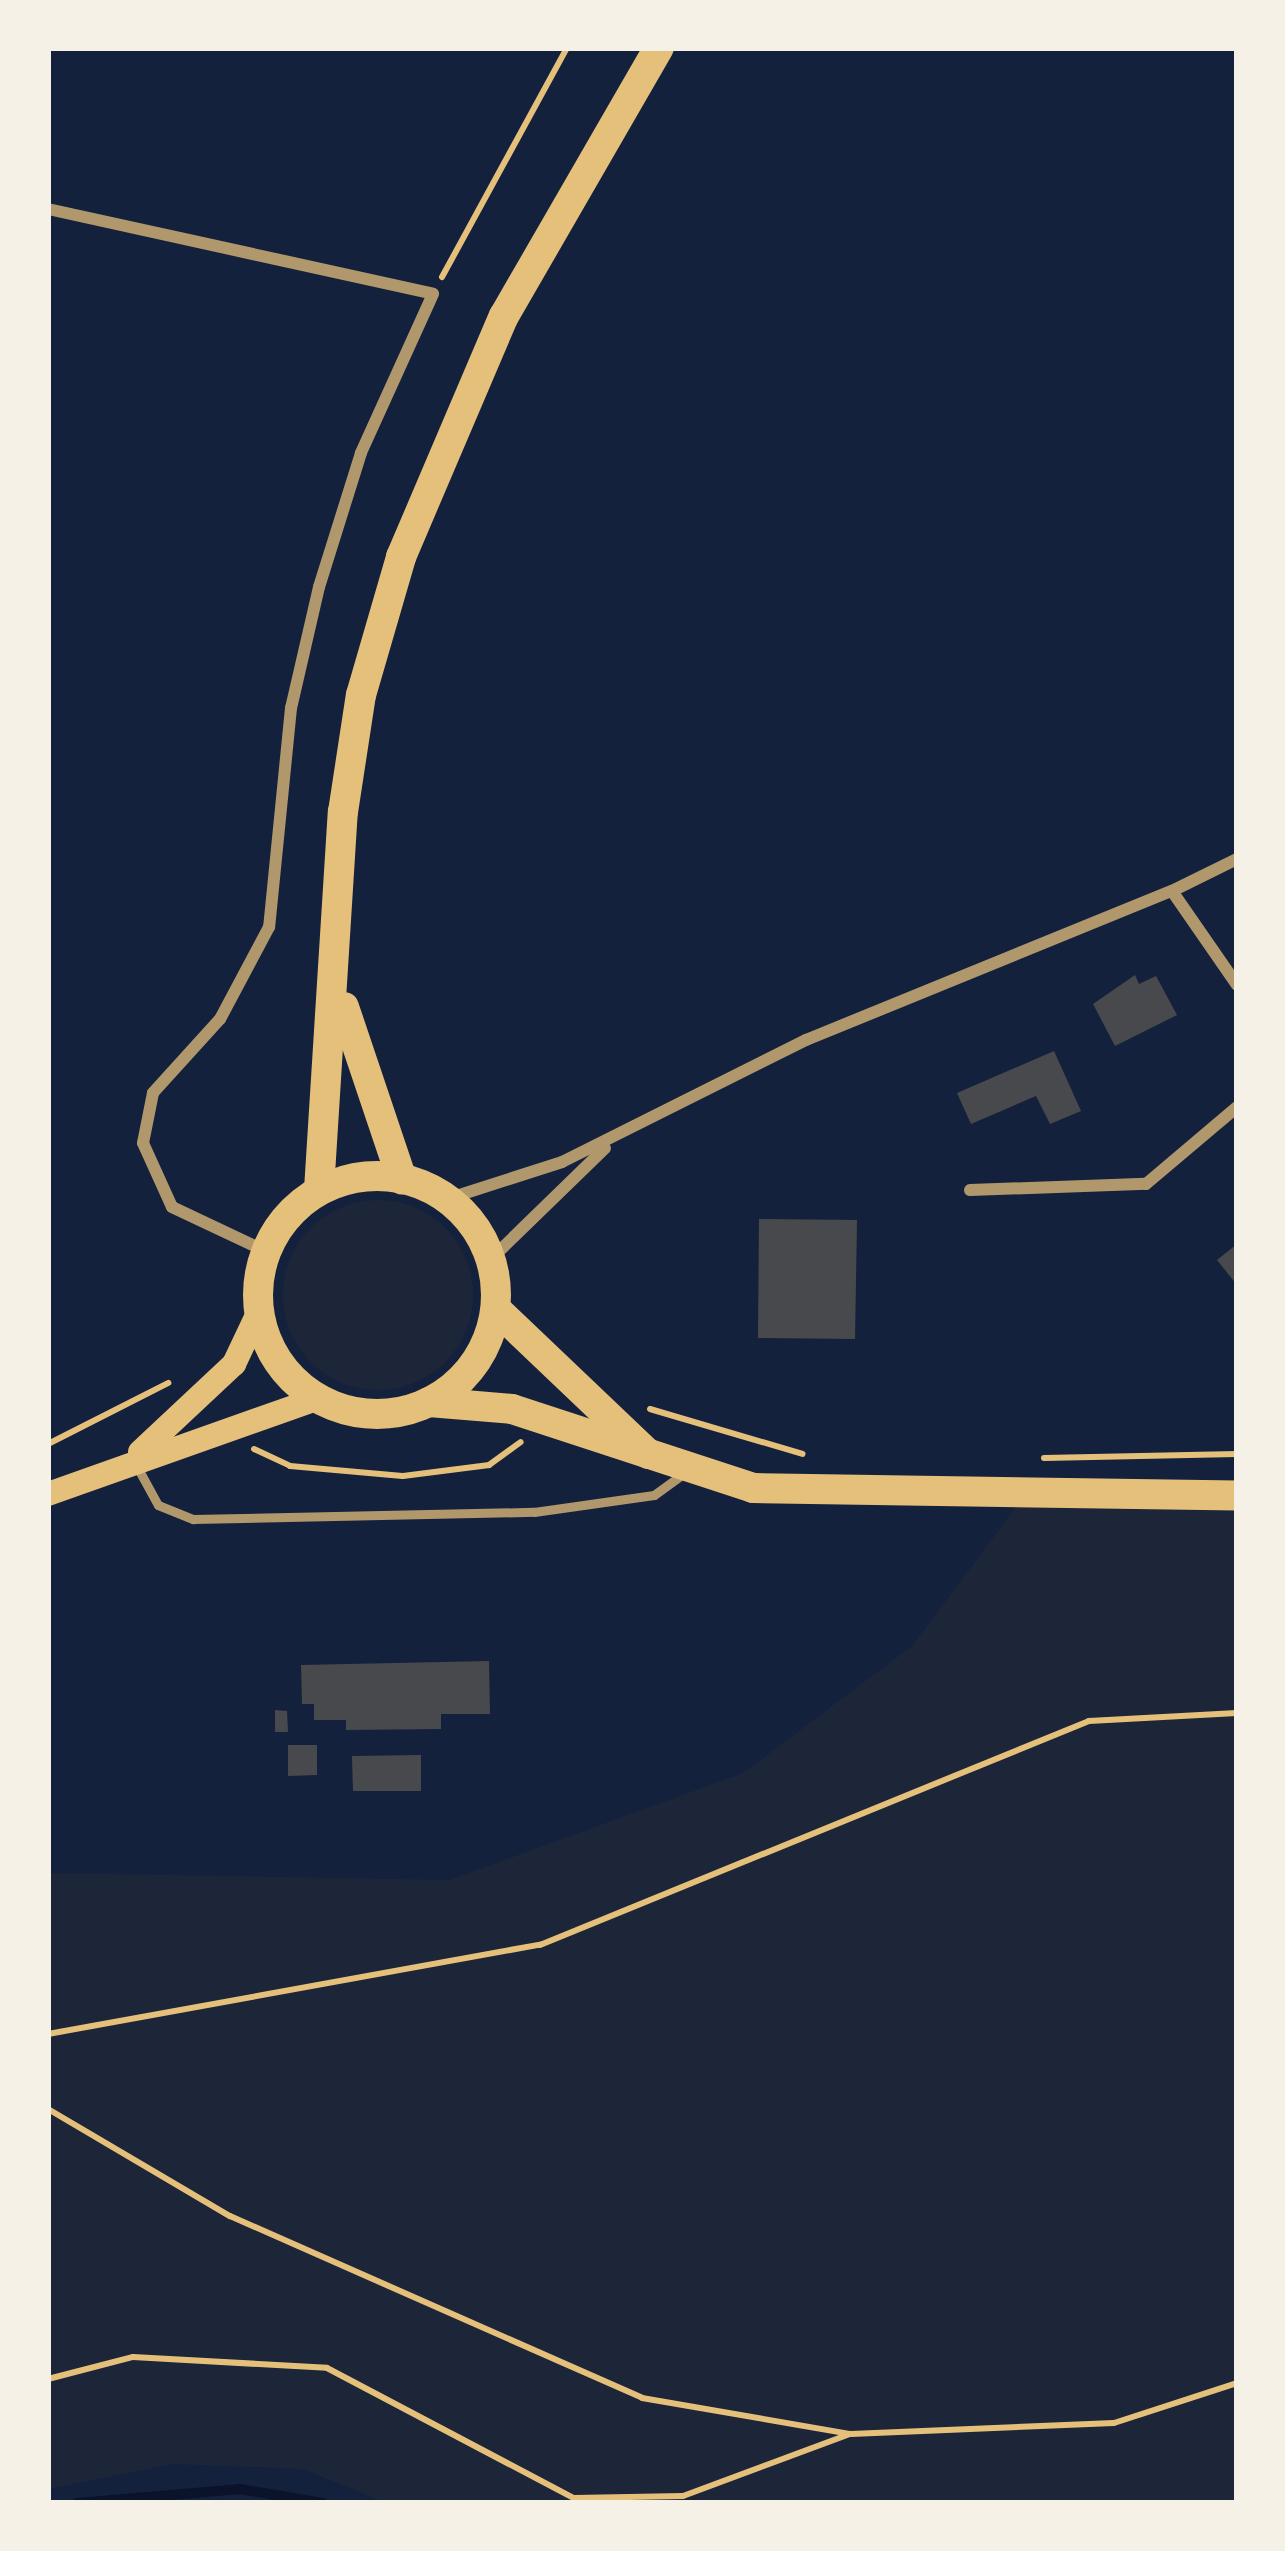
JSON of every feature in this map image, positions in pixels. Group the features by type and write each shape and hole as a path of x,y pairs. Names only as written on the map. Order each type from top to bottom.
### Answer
{"main road":[{"path":"134,1457 208,1393 259,1311 267,1252 319,1190 339,984 343,812 361,694 401,556 495,335 659,48"},
{"path":"339,984 401,1179"},
{"path":"319,1190 401,1179 448,1199 491,1259 496,1309 480,1355 429,1402"},
{"path":"496,1309 672,1467"},
{"path":"259,1311 276,1359 316,1399"},
{"path":"48,1494 134,1457 316,1399 384,1414 429,1402 475,1401 672,1467 818,1494 1237,1496"}],"street":[{"path":"48,209 433,294 361,453 319,586 291,707 269,927 230,1004 153,1093 143,1143 172,1208 267,1252"},
{"path":"448,1199 615,1139 806,1040 1172,891 1237,859"},
{"path":"1172,891 1237,985"},
{"path":"970,1190 1146,1184 1237,1107"},
{"path":"491,1259 615,1139"}],"lane":[{"path":"134,1457 158,1505 193,1519 533,1512 654,1496 672,1467"}],"path":[{"path":"433,294 567,48"},
{"path":"48,1444 188,1376 208,1393"},
{"path":"641,1404 682,1426 813,1456"},
{"path":"232,1428 290,1466 403,1476 489,1466 515,1452 536,1419"},
{"path":"1021,1458 1237,1454"},
{"path":"48,2035 540,1945 1089,1720 1237,1713"},
{"path":"48,2108 230,2216 642,2398 851,2434 1114,2423 1237,2384"},
{"path":"48,2379 134,2357 327,2368 574,2498 683,2496 851,2434"}],"shaded area":[{"path":"378,1200 414,1207 445,1228 466,1259 473,1295 466,1331 445,1362 414,1383 378,1390 342,1383 311,1362 290,1331 283,1295 290,1259 311,1228 342,1207"},
{"path":"1033,1484 1237,1487 1237,2503 387,2503 303,2469 173,2464 48,2489 48,1873 450,1880 743,1773 912,1646"}],"building":[{"path":"1135,975 1139,984 1156,976 1177,1015 1115,1046 1093,1004"},
{"path":"1054,1051 1081,1111 1050,1124 1036,1096 971,1124 957,1093"},
{"path":"759,1219 857,1220 855,1339 758,1338"},
{"path":"1237,1244 1237,1285 1217,1260"},
{"path":"489,1661 490,1714 441,1714 441,1729 346,1730 346,1720 314,1720 314,1704 302,1704 301,1665"},
{"path":"275,1710 287,1711 288,1732 275,1732"},
{"path":"288,1745 317,1745 317,1775 288,1776"},
{"path":"421,1755 421,1791 353,1791 352,1756"}],"waterway":[{"path":"77,2503 240,2489 323,2503"}]}
